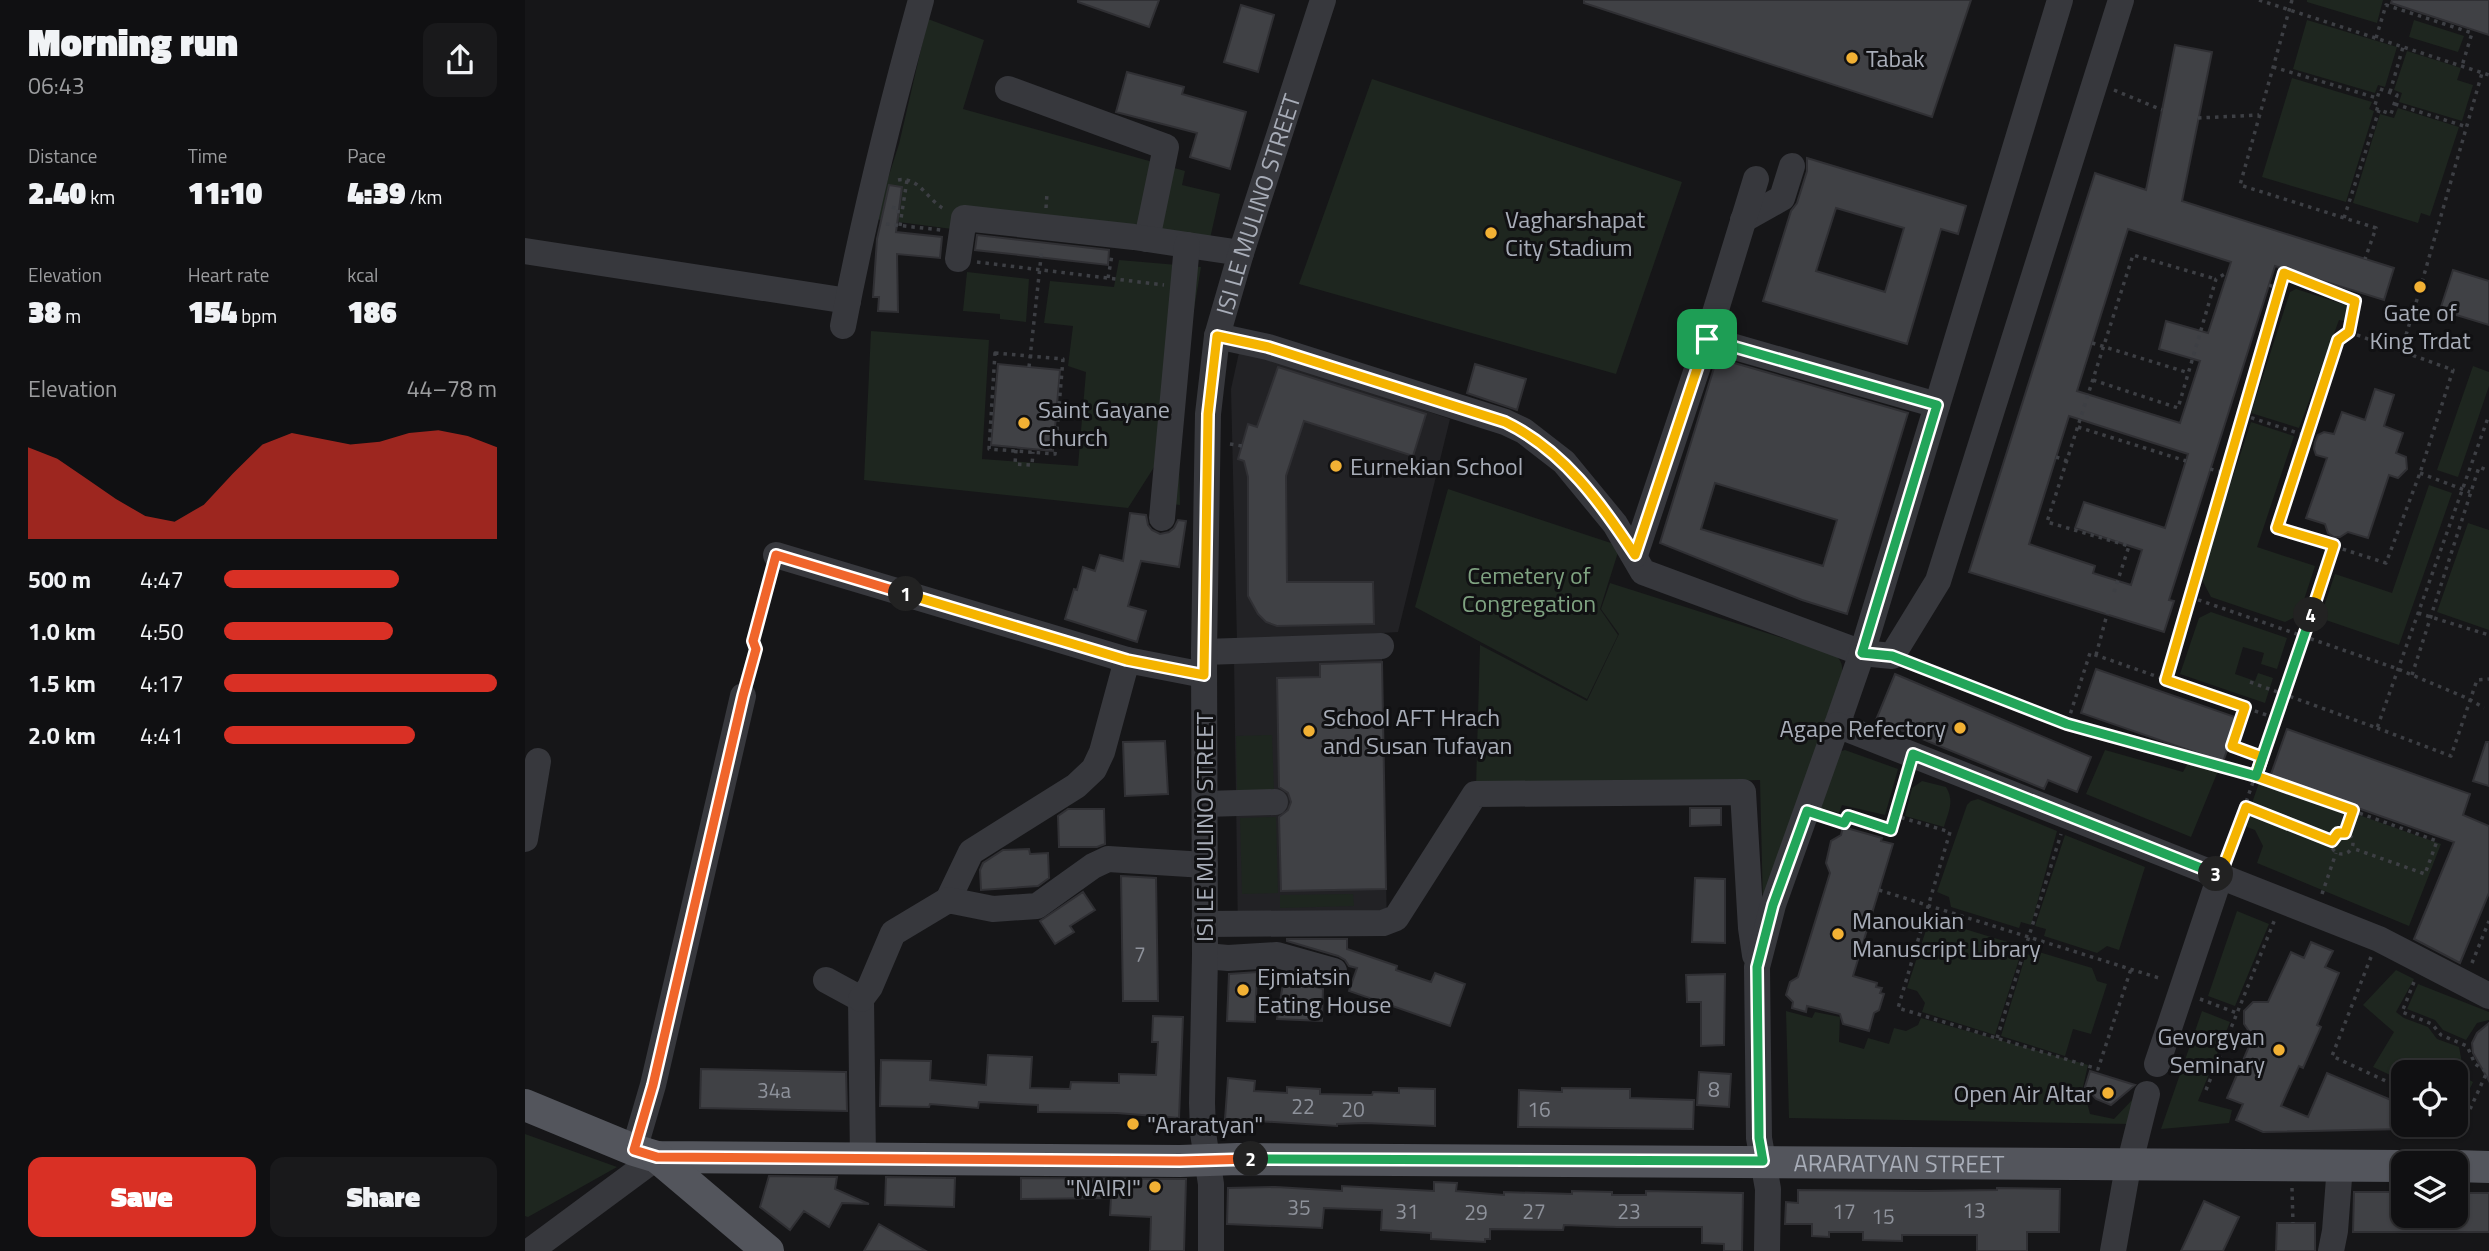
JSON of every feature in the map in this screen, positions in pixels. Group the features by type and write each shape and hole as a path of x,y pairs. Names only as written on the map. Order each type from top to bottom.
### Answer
{"main road":[{"name":"ARARATYAN STREET","path":"525,1105 646,1154 863,1159 2391,1166"},
{"path":"646,1154 768,1251"},
{"path":"2468,1166 2489,1167"}],"street":[{"path":"525,251 846,314 859,240 886,127 921,0"},
{"name":"ISI LE MULINO STREET","path":"1211,1251 1211,1184 1203,1133 1202,1103 1208,414 1217,336 1323,0"},
{"path":"1757,967 1773,905 1862,653 2060,0"},
{"path":"1217,336 1268,347 1505,422 1524,431 1564,462 1615,524 1643,572 1862,653 1892,656 1938,581 2122,0"},
{"path":"1007,89 1166,146 1147,239"},
{"path":"1743,220 1782,198 1792,166"},
{"path":"1635,555 1707,339 1756,179"},
{"path":"958,259 963,225 1147,239 1241,253"},
{"path":"1162,517 1188,245"},
{"path":"1707,339 1937,405"},
{"path":"776,555 1127,660 1204,663 1381,646"},
{"path":"863,1159 861,999 870,987 893,933 948,900 971,852 1076,786 1094,769 1103,752 1127,660"},
{"path":"530,1251 646,1154 653,1085 743,696"},
{"path":"1837,725 2379,939 2489,996"},
{"path":"525,839 538,761"},
{"path":"1204,924 1383,923 1397,918 1475,794 1743,792 1751,928 1757,967 1759,1138 1768,1189 1767,1251"},
{"path":"1205,804 1275,802"},
{"path":"948,900 993,909 1037,906 1093,866 1108,859 1205,865"},
{"path":"2157,1064 2220,876"},
{"path":"1205,956 1228,958 1277,955 1334,971"},
{"path":"826,980 861,999"},
{"path":"2113,1251 2147,1094"},
{"path":"2331,1251 2340,1165"}],"path":[{"path":"2259,0 2489,75"},
{"path":"2292,0 2240,186 2376,228 2365,259"},
{"path":"2376,38 2386,5 2472,33 2462,66"},
{"path":"2389,92 2403,47"},
{"path":"2273,67 2377,98"},
{"path":"2422,282 2482,73"},
{"path":"2095,83 2162,110"},
{"path":"2380,89 2397,95 2391,114 2374,108 2377,98 2380,89"},
{"path":"2395,104 2467,127"},
{"path":"2344,218 2379,110"},
{"path":"2198,118 2260,115"},
{"path":"897,186 898,178 922,187 937,206 963,225"},
{"path":"900,226 907,180"},
{"path":"894,205 893,211 902,212"},
{"path":"880,224 963,225"},
{"path":"1029,367 1043,242"},
{"path":"1108,278 1112,255 1109,254"},
{"path":"2114,592 2129,546 2047,522 2103,346 2133,255 2216,279"},
{"path":"958,259 1184,287"},
{"path":"2093,380 2178,408 2216,279 2228,272"},
{"path":"2166,680 2284,273 2355,301"},
{"path":"2269,285 2279,289"},
{"path":"2349,332 2453,370 2420,473 2386,563 2277,528 2338,340 2349,332 2355,291"},
{"path":"2401,351 2419,293"},
{"path":"2092,343 2189,373"},
{"path":"995,353 1030,355 1063,359 1055,454 989,449 995,353"},
{"path":"1057,401 1060,393"},
{"path":"2243,415 2307,436"},
{"path":"2377,728 2489,415"},
{"path":"2078,427 2186,461"},
{"path":"1224,443 1242,446"},
{"path":"1016,450 1014,464 1032,465 1033,452"},
{"path":"2056,457 2067,460"},
{"path":"2412,675 2479,467 2489,471"},
{"path":"2210,469 2225,473"},
{"path":"2420,473 2471,492"},
{"path":"2220,876 2246,807 2334,545"},
{"path":"743,696 756,649 753,641 776,555"},
{"path":"2190,597 2398,669 2484,708"},
{"path":"2096,655 2109,607"},
{"path":"2419,613 2489,635"},
{"path":"2067,724 2090,653 2275,718"},
{"path":"1892,656 2067,724 2256,776 2437,841 2425,874 2352,848"},
{"path":"2250,682 2451,755 2477,680 2489,679"},
{"path":"2245,707 2230,746 2262,757"},
{"path":"1807,811 1844,823 1848,816 1891,830 1913,754"},
{"path":"2246,807 2332,841"},
{"path":"2345,833 2353,810"},
{"path":"1896,816 1950,832 1898,1009 2098,1069 2131,969"},
{"path":"1997,1038 2067,816"},
{"path":"2336,853 2332,841 2338,833 2351,837 2352,848"},
{"path":"2336,853 2347,853 2352,848"},
{"path":"2316,914 2336,853"},
{"path":"1879,890 2131,969 2237,1013"},
{"path":"2206,1090 2283,901"},
{"path":"2465,982 2489,922"},
{"path":"2379,939 2332,1056 2391,1083"},
{"path":"2423,961 2402,1012 2432,1024 2441,1035 2467,1046 2475,1064 2487,1072 2468,1114"},
{"path":"2291,1165 2293,1223"}],"shaded area":[{"name":"Eurnekian School","path":"1240,348 1450,419 1398,632 1237,642 1231,389"},
{"name":"School AFT Hrach and Susan Tufayan","path":"1382,656 1387,933 1238,935 1234,658"}],"green space":[{"path":"2307,0 2383,0 2377,23"},
{"path":"928,19 984,40 963,109 1185,171 1182,185 1220,194 1209,243 960,230 875,219 899,144"},
{"path":"2307,20 2397,47 2385,87 2378,85 2375,93 2293,69"},
{"path":"2414,20 2464,36 2458,52 2409,37"},
{"path":"2407,51 2461,68 2457,80 2473,85 2462,121 2399,102 2402,93 2394,90"},
{"path":"2292,78 2372,102 2369,109 2374,111 2346,202 2262,177"},
{"name":"Vagharshapat City Stadium","path":"1372,79 1682,182 1616,374 1299,284"},
{"path":"2398,108 2459,127 2430,216 2421,213 2418,223 2353,203 2380,114 2394,118"},
{"path":"1119,260 1201,267 1178,406 1180,505 1158,502 1156,464 1128,508 864,480 871,331 989,340 982,459 1078,466 1086,372 1068,366 1073,326 1044,323 1050,281 1114,287"},
{"path":"967,272 1029,279 1026,322 1000,319 1000,314 963,311"},
{"path":"2296,289 2352,307 2348,322 2339,320 2299,428 2251,413 2290,292"},
{"path":"2473,366 2489,372 2489,386 2458,477 2437,470"},
{"path":"2251,422 2294,436 2257,547 2315,566 2299,615 2285,622 2211,597 2200,576"},
{"path":"2429,485 2452,493 2399,645 2320,618 2335,574 2392,593"},
{"name":"Cemetery of Congregation","path":"1448,489 1620,546 1600,609 1618,635 1587,699 1415,607"},
{"path":"2468,523 2489,530 2489,630 2437,612"},
{"path":"1610,583 1833,654 1841,663 1842,676 1763,907 1760,780 1476,787 1480,645 1587,701 1619,634 1601,609"},
{"path":"2211,612 2287,638 2277,669 2261,664 2264,653 2243,647 2235,674 2255,681 2258,673 2273,678 2265,703 2180,674 2199,618"},
{"path":"1272,735 1274,791 1237,791 1236,736"},
{"path":"1845,750 1898,769 1885,815 1842,805 1839,813 1821,808 1838,752"},
{"path":"2105,750 2183,772 2189,761 2218,771 2191,837 2086,794"},
{"path":"2260,780 2441,844 2409,926 2257,863 2263,846 2255,830 2244,826"},
{"path":"1922,781 1946,787 1949,792 1950,807 1944,827 1905,816 1912,788"},
{"path":"1978,799 2057,831 2031,925 2021,922 2019,928 1951,907 1949,897 1937,892 1967,805"},
{"path":"1276,817 1278,893 1242,894 1240,818"},
{"path":"2065,835 2145,867 2119,950 2107,946 2097,953 2044,936 2046,929 2035,926"},
{"path":"1353,894 1354,906 1280,908 1280,895"},
{"path":"2237,911 2269,924 2235,1006 2208,996"},
{"path":"1945,923 2014,944 2013,950 2021,953 1995,1035 1922,1012 1925,1003 1917,991 1907,988 1927,927 1938,929"},
{"path":"2039,952 2092,968 2097,981 2107,984 2091,1034 2073,1029 2065,1056 2001,1036 2026,954 2037,957"},
{"path":"2396,970 2414,979 2396,1012 2428,1027 2437,1039 2459,1047 2461,1060 2391,1060 2391,1075 2373,1067 2394,1032 2363,1005"},
{"path":"2418,984 2489,1012 2489,1020 2477,1023 2466,1040 2443,1030 2435,1020 2407,1009"},
{"path":"1786,1011 1812,1018 1815,1012 1840,1017 1839,1042 1864,1049 1868,1038 1889,1044 1894,1028 1906,1031 1918,1025 1921,1018 2088,1065 2083,1087 2090,1114 2114,1119 2134,1098 2131,1124 1789,1118"},
{"path":"2202,1011 2230,1022 2198,1101 2232,1110 2229,1123 2161,1129"},
{"path":"2468,1079 2473,1082 2468,1093"},
{"path":"525,1134 617,1167 528,1217 525,1216"}],"building":[{"path":"1078,0 1159,0 1149,27"},
{"name":"Tabak","path":"1584,0 1971,0 1932,117 1584,3"},
{"path":"2392,0 2489,0 2489,35 2391,3"},
{"path":"1241,5 1274,15 1258,72 1224,62"},
{"path":"2175,45 2212,52 2182,201 2394,268 2384,300 2275,266 2169,600 2174,601 2164,632 1969,572 2095,173 2146,190","holes":["2128,229 2231,262 2208,333 2166,321 2159,349 2200,361 2180,423 2077,391","2069,416 2188,454 2165,528 2084,502 2075,528 2142,550 2131,585 2093,573 2095,566 2029,544"]},
{"path":"1127,72 1184,87 1182,94 1246,112 1230,169 1190,157 1197,133 1116,112"},
{"path":"1807,158 1966,206 1958,234 1941,229 1907,344 1763,301 1791,211 1797,203 1807,171","holes":["1836,208 1904,228 1885,292 1816,271"]},
{"path":"889,185 902,187 896,232 942,237 940,258 897,254 898,312 878,311 879,297 873,297 877,239"},
{"path":"977,235 1109,250 1108,265 975,250"},
{"path":"2453,270 2489,281 2489,325 2440,310"},
{"path":"1717,358 1908,413 1847,614 1802,600 1660,543","holes":["1715,483 1837,520 1823,566 1701,529"]},
{"name":"Saint Gayane Church","path":"998,364 1060,370 1053,451 991,445"},
{"path":"1475,364 1526,379 1517,410 1467,393"},
{"path":"1278,367 1426,414 1413,456 1304,421 1286,476 1287,582 1373,582 1374,624 1277,626 1266,622 1258,614 1248,596 1248,477 1244,461 1238,459 1248,424 1257,427"},
{"path":"2375,389 2394,395 2384,426 2403,433 2396,453 2406,457 2407,469 2398,478 2389,475 2368,538 2348,532 2334,537 2328,533 2325,524 2306,518 2327,458 2316,455 2315,442 2318,435 2324,432 2334,434 2342,412 2365,420"},
{"path":"1130,513 1146,515 1148,525 1160,534 1169,532 1178,520 1186,521 1179,567 1141,561 1128,606 1146,611 1137,642 1065,619 1083,567 1095,571 1100,555 1123,561"},
{"path":"1382,662 1386,889 1281,891 1279,817 1288,810 1291,802 1288,793 1279,787 1277,678 1320,677 1320,664"},
{"path":"2096,669 2238,718 2223,762 2081,713"},
{"name":"Agape Refectory","path":"1895,674 2091,757 2077,792 2048,780 2044,789 1876,720"},
{"path":"2287,729 2470,794 2463,815 2489,826 2489,893 2460,963 2414,939 2454,842 2270,777"},
{"path":"1165,741 1168,794 1125,796 1123,742"},
{"path":"2486,742 2489,742 2489,786 2473,781"},
{"path":"1690,808 1721,808 1721,825 1690,826"},
{"path":"1068,809 1104,809 1105,844 1097,847 1059,847 1058,816"},
{"name":"Manoukian Manuscript Library","path":"1843,827 1882,838 1881,841 1893,844 1853,976 1877,983 1876,987 1882,988 1880,993 1884,994 1879,1010 1874,1013 1869,1031 1843,1024 1840,1014 1807,1006 1806,1012 1792,1008 1793,1002 1786,995 1790,982 1798,977 1830,873 1826,863 1831,841 1841,835"},
{"path":"1029,849 1030,854 1048,853 1049,878 1038,886 981,890 980,870 983,863 1003,850"},
{"path":"1121,876 1156,878 1158,1001 1123,1001"},
{"path":"1695,878 1725,879 1725,943 1692,942"},
{"path":"1083,892 1095,910 1070,926 1074,932 1055,944 1040,921"},
{"path":"1287,939 1347,939 1347,949 1397,966 1396,970 1431,982 1435,973 1465,984 1450,1026 1349,991 1357,968 1349,966 1338,956"},
{"name":"Gevorgyan Seminary","path":"2311,942 2333,951 2325,967 2339,973 2317,1025 2321,1027 2303,1068 2299,1066 2281,1106 2308,1117 2327,1073 2391,1100 2391,1129 2263,1132 2236,1120 2243,1104 2227,1098 2253,1037 2244,1024 2244,1011 2253,1002 2268,1002 2291,952 2304,958"},
{"path":"1257,972 1255,1022 1227,1021 1229,974"},
{"path":"1725,974 1724,1045 1701,1046 1701,1002 1687,1002 1686,975"},
{"path":"1284,978 1323,989 1322,1021 1277,1019"},
{"path":"1153,1016 1183,1017 1179,1118 1117,1113 1038,1112 1038,1105 979,1102 978,1108 930,1104 929,1107 880,1106 881,1060 931,1061 930,1080 986,1085 988,1055 1032,1057 1030,1088 1070,1089 1071,1082 1119,1083 1119,1074 1156,1075 1158,1042 1152,1042"},
{"path":"2489,1023 2489,1081 2473,1053 2472,1043 2477,1033"},
{"path":"701,1069 846,1072 847,1111 700,1108"},
{"name":"Open Air Altar","path":"2090,1071 2135,1085 2111,1105 2096,1099 2085,1087"},
{"path":"1699,1072 1731,1074 1729,1107 1697,1105"},
{"path":"1228,1078 1255,1081 1254,1091 1287,1093 1287,1087 1320,1089 1320,1094 1372,1095 1373,1092 1399,1093 1399,1088 1435,1089 1435,1126 1365,1123 1337,1126 1225,1119"},
{"path":"1562,1088 1630,1089 1630,1098 1694,1100 1693,1129 1518,1127 1519,1090 1562,1092"},
{"path":"769,1176 837,1177 835,1189 869,1204 842,1203 829,1227 804,1211 790,1230 760,1207"},
{"path":"886,1177 955,1178 954,1207 885,1205"},
{"path":"1021,1178 1186,1179 1184,1251 1150,1251 1151,1217 1110,1215 1111,1198 1021,1199"},
{"path":"1434,1182 1457,1183 1456,1191 1504,1195 1504,1192 1572,1194 1572,1191 1612,1192 1612,1195 1646,1195 1646,1191 1743,1193 1742,1251 1724,1251 1724,1244 1702,1243 1702,1227 1564,1225 1563,1230 1490,1229 1490,1239 1485,1239 1485,1242 1431,1239 1431,1233 1381,1230 1382,1210 1324,1208 1322,1228 1227,1224 1228,1188 1276,1187 1342,1191 1342,1186 1434,1191"},
{"path":"2060,1189 2059,1232 2027,1232 2027,1251 1977,1251 1977,1235 1902,1235 1902,1241 1863,1240 1863,1232 1829,1232 1829,1237 1812,1236 1812,1224 1785,1224 1786,1202 1798,1203 1798,1190 1925,1191"},
{"path":"2354,1192 2391,1192 2391,1228 2468,1228 2468,1193 2489,1193 2489,1232 2353,1232"},
{"path":"2204,1201 2239,1217 2223,1251 2181,1251"},
{"path":"2277,1223 2315,1223 2315,1251 2276,1251"},
{"path":"879,1224 926,1251 864,1251"}],"place":[{"name":"Tabak","path":"1852,58"},
{"name":"Vagharshapat City Stadium","path":"1491,233"},
{"name":"Gate of King Trdat","path":"2420,287"},
{"name":"Saint Gayane Church","path":"1024,423"},
{"name":"Eurnekian School","path":"1336,466"},
{"name":"Agape Refectory","path":"1960,728"},
{"name":"School AFT Hrach and Susan Tufayan","path":"1309,731"},
{"name":"Manoukian Manuscript Library","path":"1838,934"},
{"name":"Ejmiatsin Eating House","path":"1243,990"},
{"name":"Gevorgyan Seminary","path":"2279,1050"},
{"name":"Open Air Altar","path":"2108,1093"},
{"name":"\"Araratyan\"","path":"1133,1124"},
{"name":"\"NAIRI\"","path":"1155,1187"}],"route":[{"path":"1707,339 1635,555 1615,524 1564,462 1524,431 1505,422 1268,347 1217,336 1208,414 1204,675 1127,660 776,555 753,641 756,649 653,1085 634,1150 657,1157 1180,1161 1763,1161 1759,1138 1757,967 1773,905 1807,811 1844,823 1848,816 1891,830 1913,754 2220,876 2246,807 2332,841 2338,833 2345,833 2353,810 2256,776 2262,757 2232,746 2245,707 2166,680 2284,273 2355,301 2349,332 2338,340 2277,528 2334,545 2256,776 2067,724 1892,656 1862,653 1937,405 1707,339"}]}
